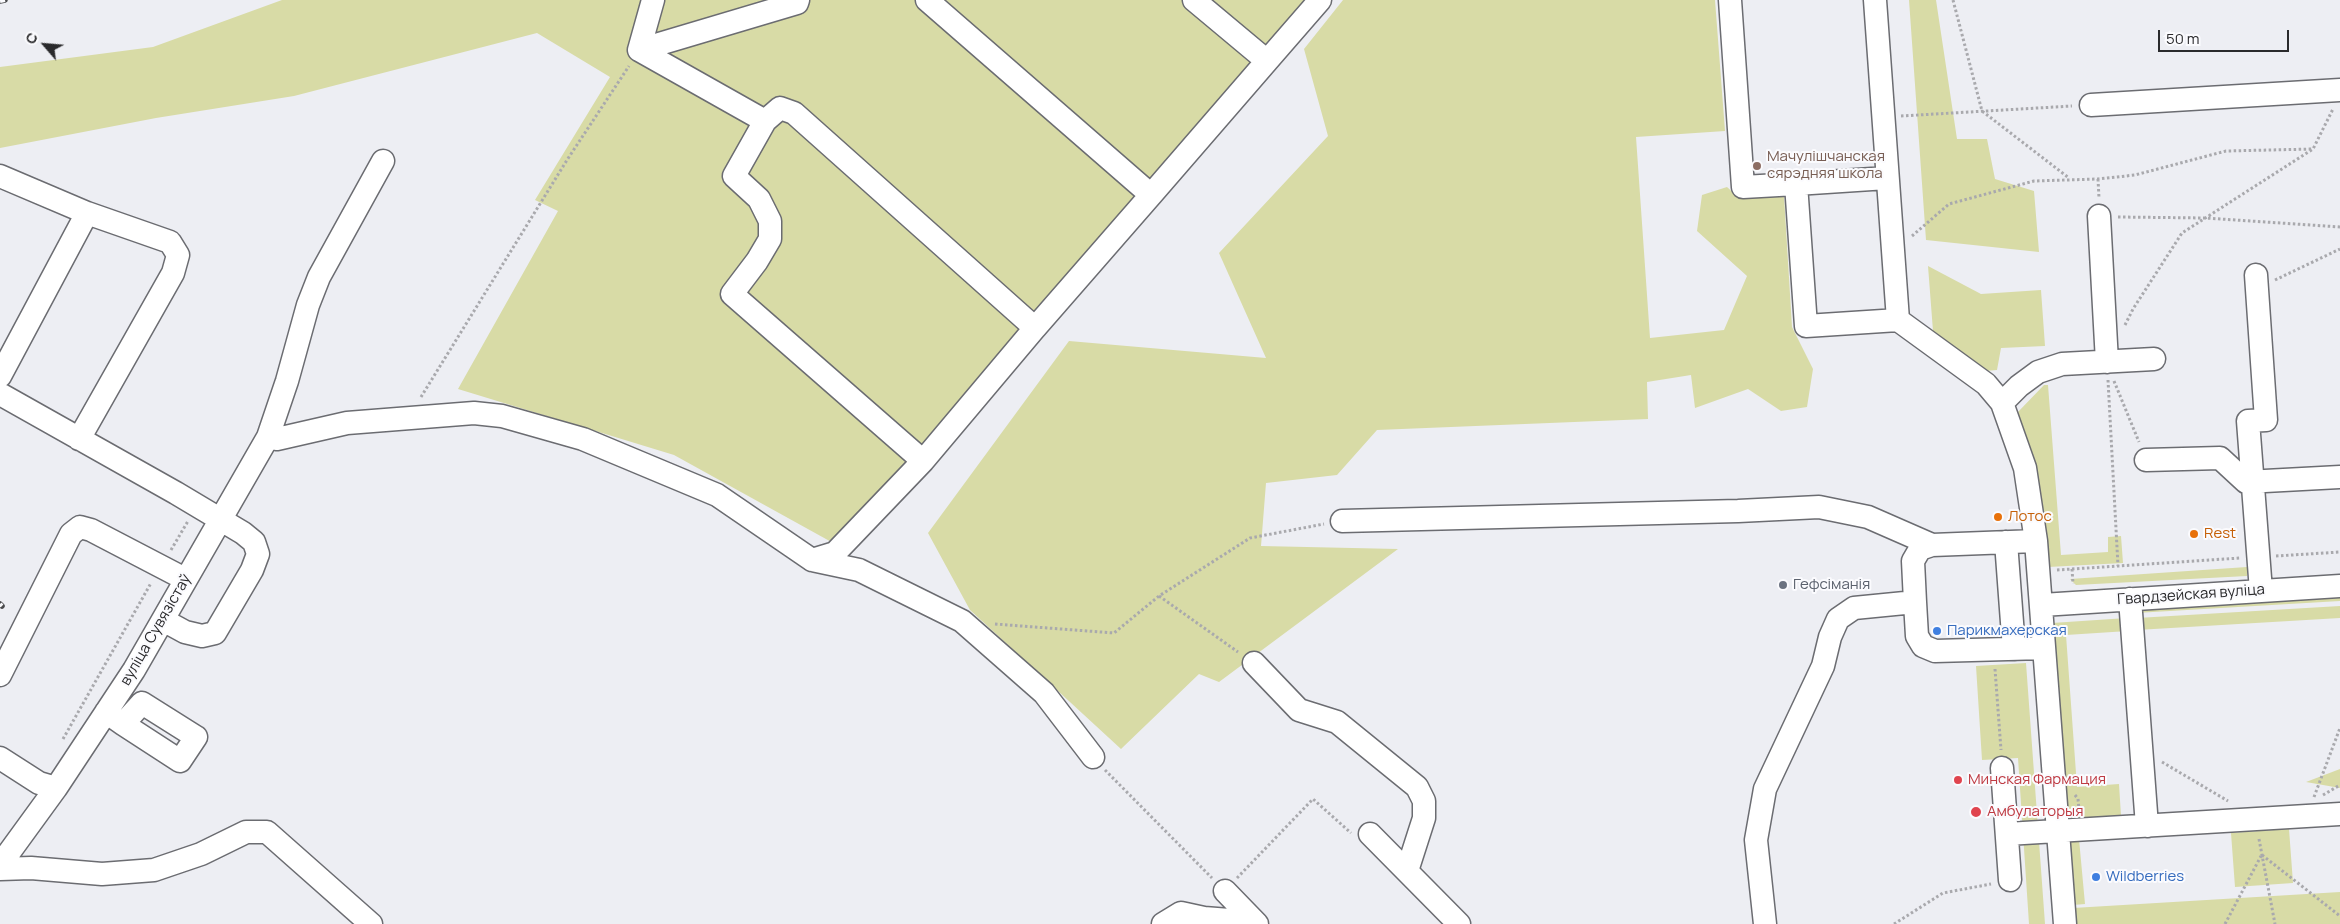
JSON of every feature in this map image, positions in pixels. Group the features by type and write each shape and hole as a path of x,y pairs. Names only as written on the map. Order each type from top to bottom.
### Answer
{"street":[{"path":"640,50 652,0"},
{"path":"640,50 797,2 798,0"},
{"path":"927,0 1151,194"},
{"path":"1194,0 1266,61"},
{"path":"812,560 835,553 923,461 1035,328 1320,0"},
{"path":"1730,0 1743,187 1887,178"},
{"path":"1875,0 1893,253 1906,326"},
{"path":"640,50 765,121"},
{"path":"2091,105 2338,96"},
{"path":"923,461 732,294 757,261 770,239 770,222 758,199 734,176 765,121 780,108 794,113 1035,328"},
{"name":"вуліца Сувязістаў","path":"0,864 56,788 115,718 163,620 268,437 287,381 308,305 319,277 383,161"},
{"path":"0,176 87,213 170,242 178,256 173,273 79,439"},
{"path":"1796,184 1806,326 1906,326 1986,384 2002,403 2025,468 2036,541 2064,924"},
{"path":"0,376 87,213"},
{"path":"2100,216 2107,362"},
{"path":"2256,282 2266,420 2248,421 2261,591"},
{"path":"2002,403 2019,386 2038,372 2062,364 2154,360"},
{"path":"0,394 197,505 254,542 258,554 252,570 215,633 202,636 185,632 163,620"},
{"path":"268,437 276,439 347,423 474,413 502,416 583,439 717,494 812,560 859,570 962,621 1044,693 1092,757"},
{"path":"2146,460 2220,458 2227,462 2239,478 2246,482 2340,477"},
{"path":"1342,520 1738,511 1819,507 1868,517 1932,544"},
{"path":"0,675 71,534 80,528 92,530 185,580"},
{"path":"2036,541 1932,544 1920,549 1913,561 1917,636 1923,646 1935,651 2044,648"},
{"path":"2004,649 2006,542"},
{"name":"Гвардзейская вуліца","path":"2042,605 2340,586"},
{"path":"2130,599 2147,826"},
{"path":"1765,924 1756,840 1765,789 1820,674 1830,637 1838,619 1854,608 1915,602"},
{"path":"1254,663 1299,710 1337,722 1416,787 1424,801 1424,818 1407,871"},
{"path":"0,758 39,783 56,788"},
{"path":"2002,768 2010,880"},
{"path":"2007,834 2340,814"},
{"path":"0,869 31,868 102,874 154,870 201,854 246,832 266,832 371,924"},
{"path":"1370,834 1459,924"},
{"path":"1225,891 1256,923"},
{"path":"1163,924 1181,913 1204,918 1256,923"}],"path":[{"path":"1953,0 1982,111 2070,179"},
{"path":"409,417 567,160 640,50"},
{"path":"2124,326 2182,233 2313,149 2338,96"},
{"path":"1883,117 2091,105"},
{"path":"1893,253 1949,204 2034,181 2098,179 2135,175 2226,151 2313,149"},
{"path":"2100,216 2206,218 2340,227"},
{"path":"2256,282 2340,249"},
{"path":"2107,362 2146,460"},
{"path":"2107,362 2118,566"},
{"path":"61,742 197,505"},
{"path":"962,621 1114,634 1159,596 1250,538 1342,520"},
{"path":"2038,570 2340,552"},
{"path":"1159,596 1254,663"},
{"path":"2002,768 2004,649"},
{"path":"2312,802 2340,728"},
{"path":"2141,749 2230,803"},
{"path":"1092,757 1225,891 1312,799 1357,838 1370,834"},
{"path":"2256,819 2275,924"},
{"path":"2261,855 2340,916"},
{"path":"2226,924 2261,855"},
{"path":"1894,924 1943,893 2010,880"}],"green space":[{"path":"282,0 1308,0 835,544 674,455 458,389 558,211 535,200 610,77 537,33 294,96 156,118 0,148 0,67 153,47"},
{"path":"1343,0 1715,0 1725,131 1636,137 1650,338 1724,330 1747,276 1697,231 1702,195 1727,187 1738,197 1784,196 1792,327 1813,369 1807,407 1781,411 1748,389 1695,408 1691,375 1647,382 1648,419 1377,430 1337,475 1266,483 1261,546 1398,549 1219,682 1199,674 1121,749 970,610 928,533 1069,341 1266,358 1219,253 1328,136 1304,49"},
{"path":"1909,0 1936,0 1957,139 1987,139 1995,179 2034,191 2039,252 1926,240"},
{"path":"1928,266 1981,294 2041,290 2045,346 2001,348 1997,370 1985,371 1933,331"},
{"path":"2044,385 2048,385 2061,555 2108,552 2108,537 2121,536 2123,563 2048,567 2017,413"},
{"path":"2247,567 2247,576 2076,585 2070,579"},
{"path":"2340,592 2340,601 2136,613 2143,604"},
{"path":"2340,606 2340,618 2137,630 2137,618"},
{"path":"2127,618 2128,631 2066,635 2077,787 2119,784 2121,816 2066,820 2052,623"},
{"path":"2026,663 2045,924 2029,924 2018,758 1982,760 1976,666"},
{"path":"2340,769 2340,788 2306,782"},
{"path":"2289,829 2293,883 2235,887 2231,833"},
{"path":"2079,839 2085,904 2073,905 2067,840"},
{"path":"2340,892 2340,924 2074,924 2073,908"}],"railway":[{"path":"0,1 5,0"}],"place":[{"name":"Мачулішчанская сярэдняя школа","path":"1757,166"},
{"name":"Лотос","path":"1998,517"},
{"name":"Rest","path":"2194,534"},
{"name":"Гефсіманія","path":"1783,585"},
{"name":"Парикмахерская","path":"1937,631"},
{"name":"Минская Фармация","path":"1958,780"},
{"name":"Амбулаторыя","path":"1976,812"},
{"name":"Wildberries","path":"2096,877"}]}
